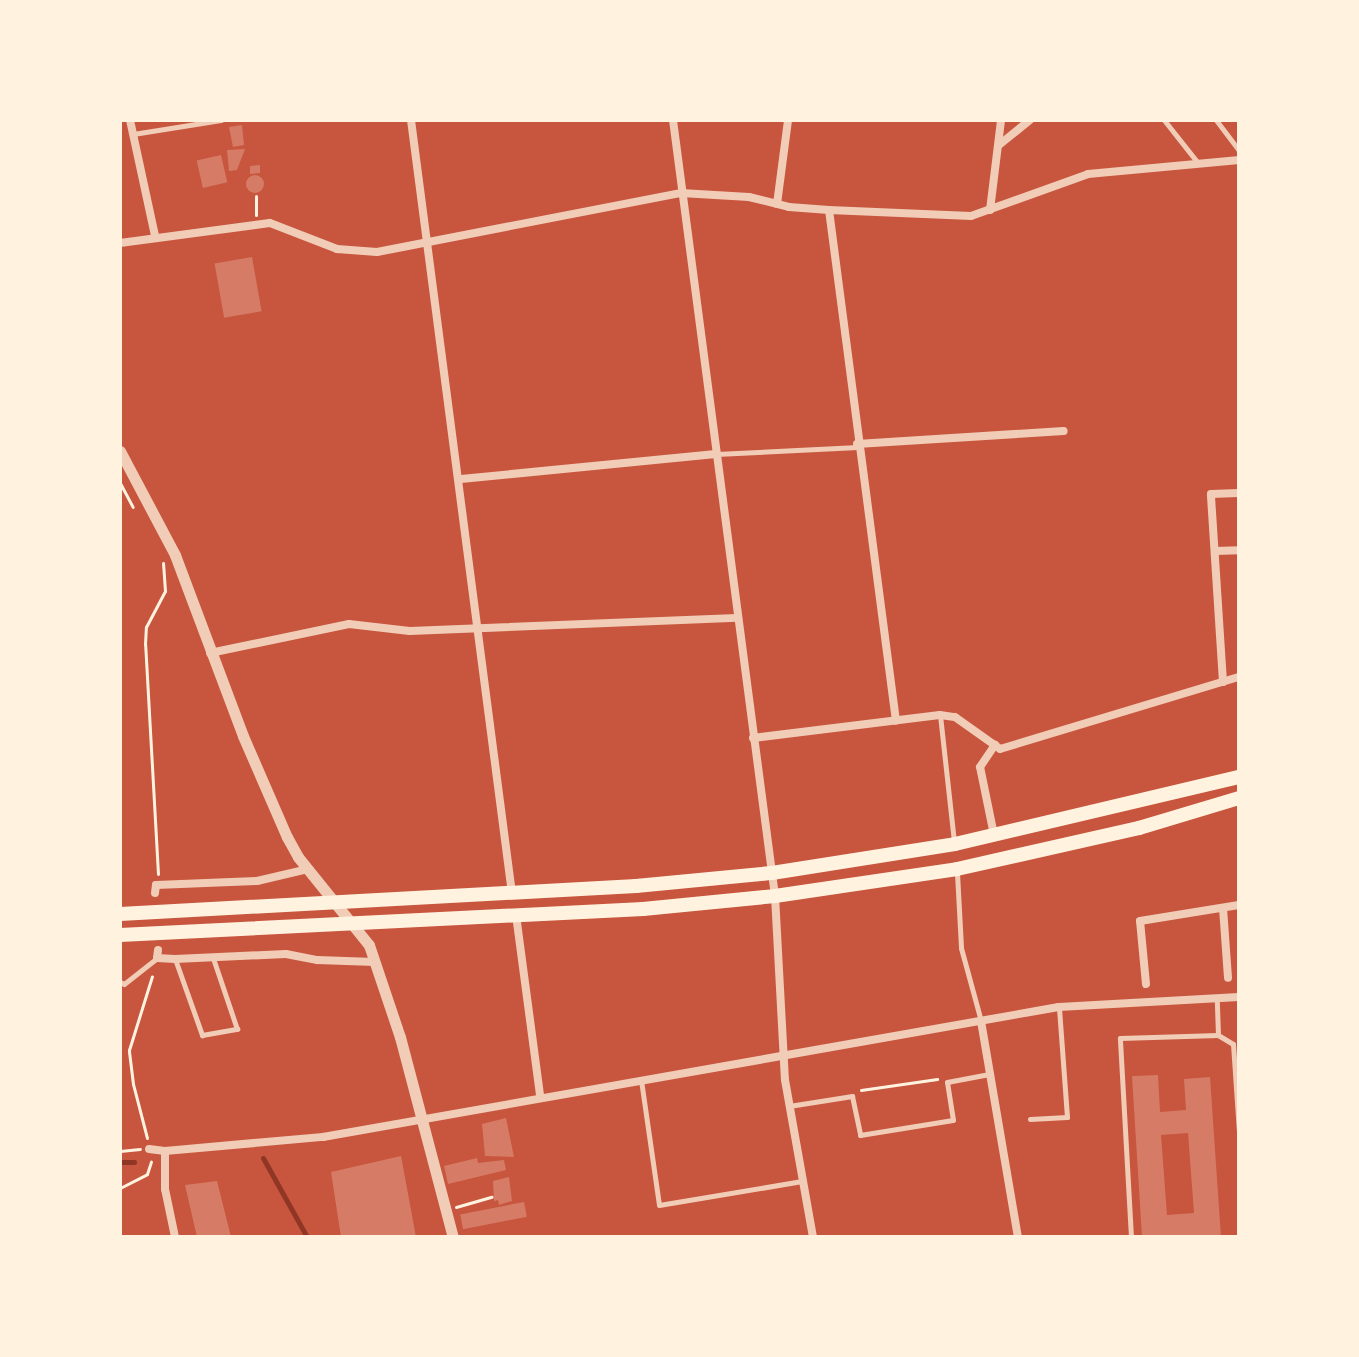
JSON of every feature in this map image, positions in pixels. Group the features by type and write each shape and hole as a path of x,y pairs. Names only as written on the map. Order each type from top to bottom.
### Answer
{"main road":[{"path":"127,914 512,893 772,873 994,836 1239,777"},
{"path":"128,935 643,909 775,896 957,869 1139,828 1239,798"}],"street":[{"path":"130,120 155,236"},
{"path":"411,120 461,479 512,893"},
{"path":"673,120 775,896 782,1056 813,1237"},
{"path":"777,204 788,120"},
{"path":"990,210 1001,120"},
{"path":"998,146 1030,120"},
{"path":"120,243 270,223 351,252 377,252 681,193 749,197 777,204 829,210 971,216 1088,174 1239,160"},
{"path":"829,210 896,721"},
{"path":"858,446 1064,431"},
{"path":"120,451 175,555 210,653 287,837 308,869 355,924 375,962 400,1037 453,1237"},
{"path":"461,479 716,454"},
{"path":"1223,682 1211,494 1239,493"},
{"path":"1215,551 1239,550"},
{"path":"210,653 331,626 362,625 391,631 737,618"},
{"path":"753,738 940,715 955,717 1000,749 1239,677"},
{"path":"994,836 980,767 995,745"},
{"path":"156,889 257,881 308,869"},
{"path":"1146,984 1140,921 1239,905"},
{"path":"1223,908 1228,978"},
{"path":"516,914 540,1096"},
{"path":"158,954 175,959 286,954 317,960 375,962"},
{"path":"149,1149 165,1151 323,1137 540,1096 1059,1007 1239,997"},
{"path":"981,1021 1018,1237"},
{"path":"165,1151 165,1189 175,1237"}],"lane":[{"path":"133,134 221,120"},
{"path":"1164,120 1199,164"},
{"path":"1216,120 1239,150"},
{"path":"716,454 858,446"},
{"path":"940,715 955,844"},
{"path":"957,869 961,948 981,1021"},
{"path":"120,982 124,984 158,954"},
{"path":"175,959 202,1035 237,1029 213,957"},
{"path":"1217,998 1218,1035"},
{"path":"1030,1119 1067,1117 1059,1007"},
{"path":"1131,1237 1120,1038 1218,1035 1233,1044 1239,1132"},
{"path":"789,1106 852,1096 860,1135 953,1120 947,1082 990,1074"},
{"path":"641,1080 659,1205 802,1181"}],"path":[{"path":"256,196 256,223"},
{"path":"120,483 136,511"},
{"path":"156,889 157,852 145,644 146,627 165,591 161,559"},
{"path":"120,1188 147,1174 151,1165 133,1084 129,1050 158,954"},
{"path":"852,1096 857,1091 928,1080 942,1078 947,1082"},
{"path":"120,1151 149,1149"},
{"path":"445,1211 492,1197"}],"building":[{"path":"242,125 244,145 233,147 229,127"},
{"path":"245,149 237,170 229,171 227,150"},
{"path":"221,155 227,182 203,188 197,161"},
{"path":"260,165 260,173 250,174 250,166"},
{"path":"255,175 264,184 255,193 246,184"},
{"path":"252,257 262,311 224,318 215,264"},
{"path":"1158,1075 1160,1112 1186,1110 1184,1079 1210,1077 1221,1237 1142,1237 1132,1076","holes":["1188,1133 1194,1213 1167,1215 1161,1135"]},
{"path":"506,1118 514,1157 485,1156 482,1124"},
{"path":"401,1156 416,1237 341,1237 331,1172"},
{"path":"477,1158 478,1163 504,1160 506,1170 448,1184 444,1166"},
{"path":"509,1177 512,1201 499,1205 498,1200 494,1201 493,1181"},
{"path":"217,1181 231,1237 197,1237 185,1185"},
{"path":"524,1202 527,1217 463,1229 460,1214"}],"waterway":[{"path":"263,1158 307,1237"},
{"path":"120,1162 134,1162"}]}
